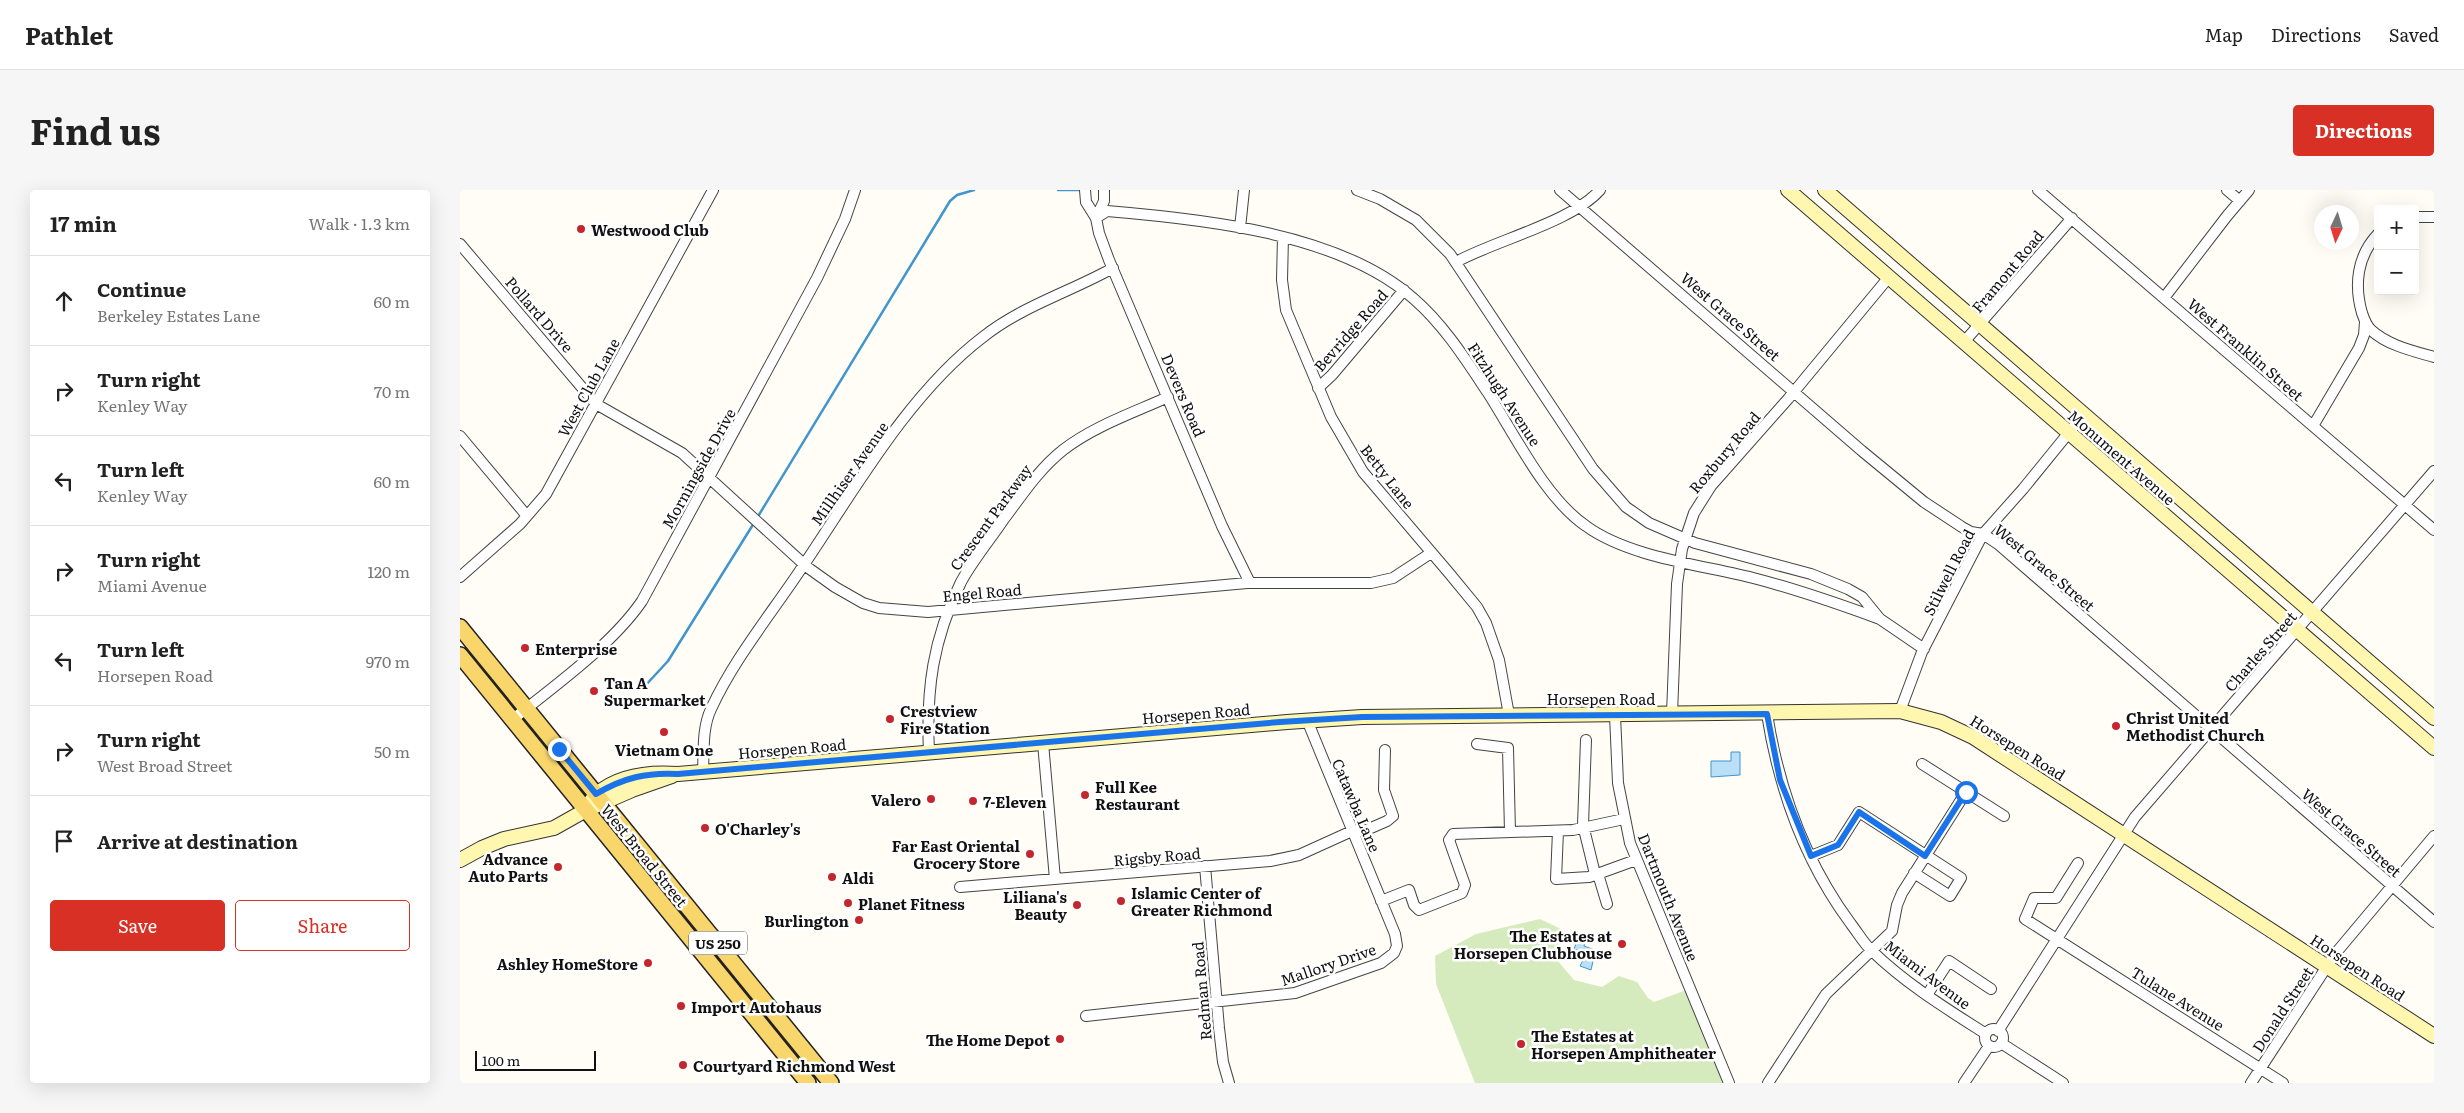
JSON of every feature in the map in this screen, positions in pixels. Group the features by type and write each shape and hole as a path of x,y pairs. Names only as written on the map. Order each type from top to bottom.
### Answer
{"main road":[{"name":"West Broad Street","path":"460,627 831,1083"},
{"name":"West Broad Street","path":"460,655 806,1080"},
{"path":"806,1080 817,1066"}],"street":[{"name":"West Club Lane","path":"460,577 527,516 550,488 713,190"},
{"name":"Morningside Drive","path":"512,720 628,621 650,588 833,248 855,190"},
{"name":"Devers Road","path":"1085,190 1086,202 1096,218 1099,233 1113,268 1222,526 1250,583"},
{"path":"1096,218 1104,201 1104,190"},
{"path":"1240,228 1244,190"},
{"name":"Fitzhugh Avenue","path":"1357,190 1380,199 1416,220 1456,262 1607,487 1634,514 1685,539 1837,583 1862,597 1880,619"},
{"name":"West Grace Street","path":"1560,190 1862,451 1924,502 1971,532 1983,534 2434,922"},
{"path":"1456,262 1580,207 1600,190"},
{"name":"Monument Avenue","path":"1788,190 2434,748"},
{"name":"Monument Avenue","path":"1825,190 2434,718"},
{"name":"West Franklin Street","path":"2038,190 2434,530"},
{"path":"2228,190 2240,201"},
{"path":"2164,298 2249,190"},
{"name":"Fitzhugh Avenue","path":"1096,218 1107,211 1240,228 1330,250 1370,270 1404,290 1431,315 1447,334 1552,493 1574,517 1587,527 1620,544 1794,590 1880,619 1924,648"},
{"path":"2419,217 2434,217"},
{"name":"Framont Road","path":"1964,342 1981,325 2072,218"},
{"name":"Betty Lane","path":"1283,237 1282,280 1286,310 1318,388 1352,456 1379,491 1477,607 1486,623 1499,660 1509,715"},
{"path":"2374,239 2366,250 2358,274 2359,302 2365,322 2369,328 2384,339 2434,357"},
{"name":"Pollard Drive","path":"460,244 596,404"},
{"name":"Millhiser Avenue","path":"704,772 704,737 712,708 743,655 911,410 938,378 983,336 1018,314 1113,268"},
{"name":"Roxbury Road","path":"1672,714 1674,614 1680,561 1694,513 1711,486 1794,392 1889,277"},
{"name":"Bevridge Road","path":"1318,388 1332,375 1404,290"},
{"path":"2313,426 2359,348 2364,335 2365,322"},
{"name":"Crescent Parkway","path":"929,752 928,714 930,680 949,610 962,581 979,555 1033,479 1052,460 1084,436 1168,397"},
{"name":"Engel Road","path":"596,404 661,439 682,453 805,564 835,587 871,605 903,611 949,610 1250,583 1333,584 1383,581 1405,572 1432,553"},
{"name":"Stilwell Road","path":"1900,711 1924,648 1983,534 2084,414"},
{"path":"460,436 527,516"},
{"name":"Charles Street","path":"1998,1031 2113,852 2123,833 2434,471"},
{"name":"Horsepen Road","path":"460,860 504,839 554,828 586,810 600,799 678,774 1307,720 1403,716 1767,714 1900,711 1941,722 1962,731 2123,833 2434,1036"},
{"name":"Miami Avenue","path":"1767,714 1780,780 1811,856 1832,897 1872,951 1927,995 1986,1034"},
{"name":"Dartmouth Avenue","path":"1615,715 1618,783 1624,819 1636,860 1729,1083"},
{"name":"Catawba Lane","path":"1307,720 1381,901"},
{"path":"1586,740 1584,828 1607,904"},
{"path":"1043,743 1055,879"},
{"path":"1477,744 1508,748 1510,832"},
{"name":"Rigsby Road","path":"960,886 1244,864 1286,858 1312,850 1352,831 1364,831 1387,821 1393,816 1384,790 1385,750"},
{"path":"1922,764 2004,816"},
{"path":"1768,1083 1826,994 1892,931 1899,900 1966,792"},
{"path":"1811,856 1838,845 1859,812 1961,878 1950,896 1914,873"},
{"path":"1381,901 1409,890 1414,905 1419,910 1462,893 1465,886 1448,840 1453,834 1558,831 1584,828 1624,819"},
{"path":"1558,831 1556,879 1585,878 1636,860"},
{"name":"Donald Street","path":"2251,1083 2352,932 2434,836"},
{"name":"Tulane Avenue","path":"2078,863 2056,898 2034,898 2025,919 2057,937 2283,1083"},
{"name":"Redman Road","path":"1205,866 1223,1062 1229,1083"},
{"name":"Mallory Drive","path":"1086,1016 1295,993 1381,963 1394,953 1397,946 1381,901"},
{"path":"1927,995 1949,961 1991,989"},
{"path":"1993,1029 1998,1031 2003,1038 2001,1043 1997,1046 1989,1046 1985,1039 1986,1034 1993,1029"},
{"path":"2001,1043 2063,1083"},
{"path":"1964,1083 1989,1046"}],"green space":[{"path":"1540,919 1563,930 1557,960 1574,980 1602,987 1619,976 1637,982 1648,998 1654,1002 1689,989 1728,1083 1475,1083 1436,984 1435,956 1476,934"}],"water":[{"path":"1731,752 1740,752 1740,775 1711,777 1711,761 1731,761"},
{"path":"1579,936 1586,939 1584,946 1603,953 1601,959 1594,957 1591,970 1580,966 1586,954 1581,956 1582,952 1574,949"}],"waterway":[{"path":"757,518 950,201 957,195 974,190"},
{"path":"1058,190 1080,190"},
{"path":"644,687 668,661 754,523"}],"place":[{"name":"Westwood Club","path":"581,229"},
{"name":"Enterprise","path":"525,648"},
{"name":"Tan A Supermarket","path":"594,691"},
{"name":"Crestview Fire Station","path":"890,719"},
{"name":"Christ United Methodist Church","path":"2116,726"},
{"name":"Vietnam One","path":"664,732"},
{"name":"Full Kee Restaurant","path":"1085,795"},
{"name":"Valero","path":"931,799"},
{"name":"7-Eleven","path":"973,801"},
{"name":"O'Charley's","path":"705,828"},
{"name":"Far East Oriental Grocery Store","path":"1030,854"},
{"name":"Advance Auto Parts","path":"558,867"},
{"name":"Aldi","path":"832,877"},
{"name":"Islamic Center of Greater Richmond","path":"1121,901"},
{"name":"Planet Fitness","path":"848,903"},
{"name":"Liliana's Beauty","path":"1077,905"},
{"name":"Burlington","path":"859,920"},
{"name":"The Estates at Horsepen Clubhouse","path":"1622,944"},
{"name":"Ashley HomeStore","path":"648,963"},
{"name":"Import Autohaus","path":"681,1006"},
{"name":"The Home Depot","path":"1060,1039"},
{"name":"The Estates at Horsepen Amphitheater","path":"1521,1044"},
{"name":"Courtyard Richmond West","path":"683,1065"}],"route":[{"path":"559,749 596,794 628,778 656,772 678,774 1287,722 1403,716 1767,714 1780,780 1790,810 1811,856 1838,845 1859,812 1925,856 1966,792"}]}
